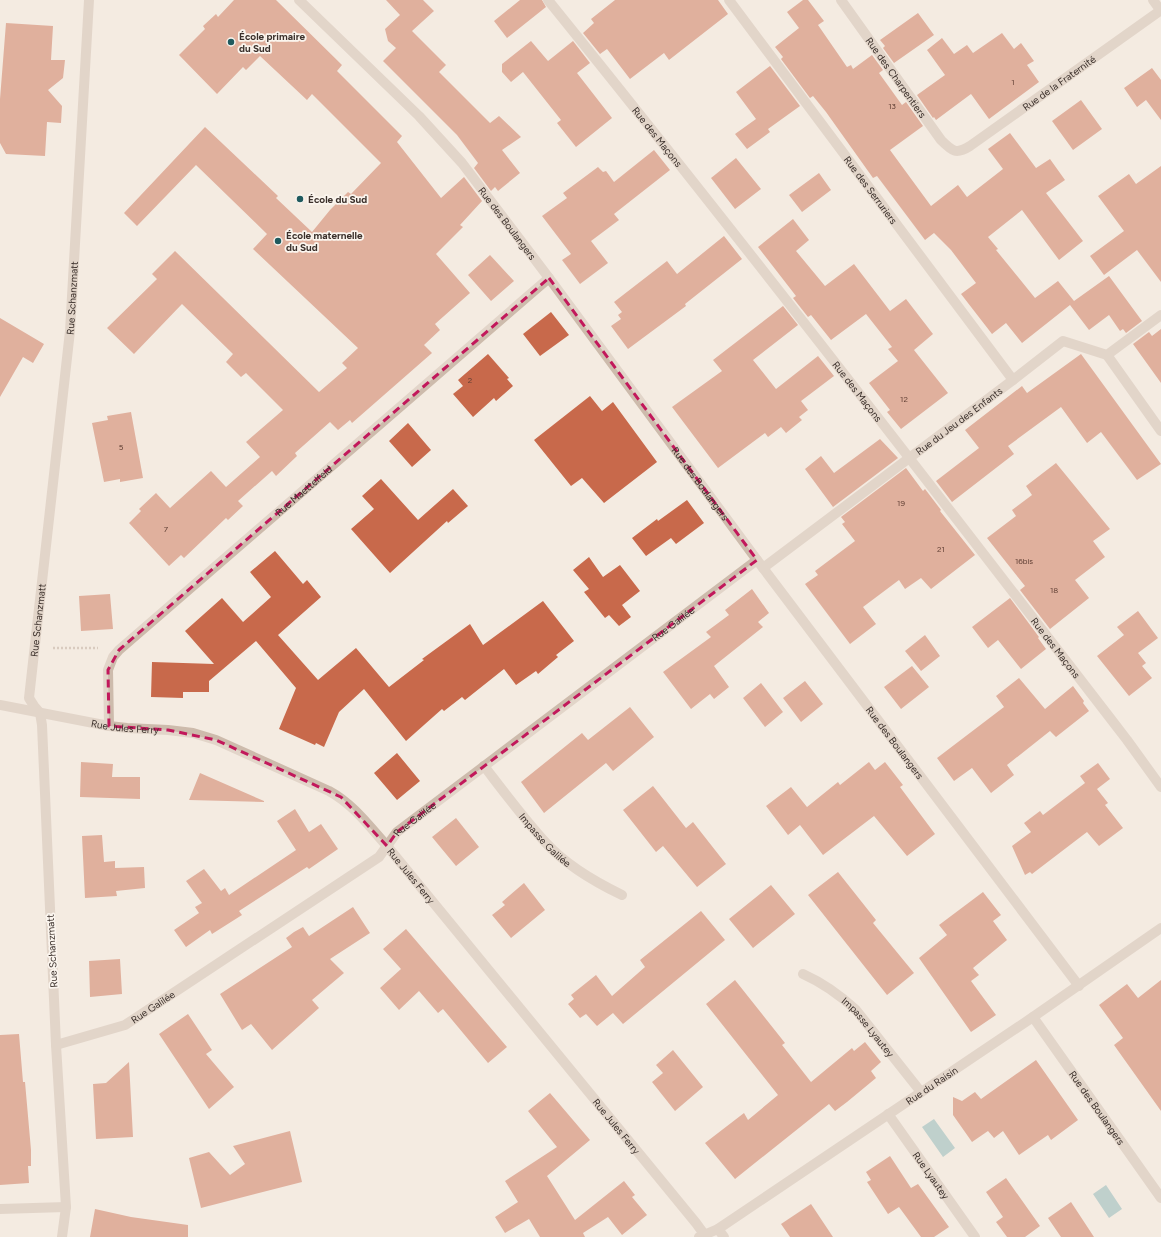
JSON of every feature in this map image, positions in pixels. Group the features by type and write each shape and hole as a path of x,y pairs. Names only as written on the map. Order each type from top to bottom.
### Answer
{"street":[{"name":"Rue Schanzmatt","path":"62,1237 66,1207 56,1044 42,733 40,713 29,698 70,331 89,0"},
{"name":"Rue des Boulangers","path":"299,0 442,140 484,191 760,564 1079,986"},
{"name":"Rue des Maçons","path":"548,0 681,165 909,457 1127,740 1161,787"},
{"name":"Rue des Serruriers","path":"729,0 1013,380"},
{"name":"Rue des Charpentiers","path":"841,0 941,140 955,152"},
{"path":"1153,0 1161,11"},
{"name":"Rue de la Fraternité","path":"955,152 970,146 1161,11"},
{"name":"Rue Maettelfeld","path":"109,726 108,670 113,657 119,650 549,278"},
{"path":"1161,315 1107,355 1161,431"},
{"name":"Rue du Jeu des Enfants","path":"760,564 909,457 1063,341 1107,355"},
{"name":"Rue Galilée","path":"56,1044 125,1026 379,857 397,832 484,766 760,564"},
{"name":"Rue Jules Ferry","path":"0,705 109,726 174,730 193,733 216,740 329,790 341,797 387,846 696,1222 702,1236"},
{"name":"Impasse Galilée","path":"484,766 546,844 565,860 600,884 622,895"},
{"name":"Rue du Raisin","path":"702,1236 718,1229 1033,1018 1161,928"},
{"name":"Impasse Lyautey","path":"803,974 826,986 847,1001 856,1010 921,1092"},
{"name":"Rue des Boulangers","path":"1033,1018 1161,1198"},
{"name":"Rue Lyautey","path":"888,1114 975,1237"},
{"path":"0,1209 66,1207"},
{"path":"718,1229 724,1237"}],"path":[{"path":"52,648 119,650"}],"highlighted area":[{"path":"549,278 757,560 397,832 387,846 341,797 216,740 168,730 109,726 108,670 119,650"}],"water":[{"path":"934,1119 955,1148 943,1157 922,1127"},
{"path":"1106,1185 1122,1209 1109,1218 1093,1194"}],"building":[{"path":"234,0 276,0 342,65 337,71 402,136 397,142 441,198 464,177 482,201 460,225 463,227 436,254 470,293 435,324 440,330 424,345 432,353 352,423 350,420 338,430 330,422 295,453 297,456 276,476 272,471 238,501 243,506 228,520 226,518 184,558 181,555 169,566 129,523 141,511 139,509 156,493 170,508 211,471 226,487 260,457 246,442 283,410 246,373 241,377 226,362 233,354 182,304 134,354 107,328 157,279 152,274 175,251 319,392 347,368 342,363 358,348 253,249 267,234 196,165 137,226 124,213 205,127 278,196 276,198 312,232 330,210 348,192 351,194 381,163 312,94 307,100 260,56 246,70 243,67 217,94 179,55 205,29 203,26 216,14 218,17"},
{"path":"386,0 423,0 434,11 412,31 446,65 439,72 490,123 499,116 521,137 502,150 520,173 498,191 495,187 491,191 474,168 478,163 457,135 383,61 396,48 388,41 385,29 400,15"},
{"path":"520,0 542,0 546,7 507,38 494,21"},
{"path":"615,0 718,0 728,14 669,60 664,53 630,79 607,49 600,54 583,33 594,23 591,19"},
{"path":"803,0 808,0 824,21 818,25 847,67 851,65 853,69 872,55 883,70 879,73 902,105 906,102 923,126 890,150 931,206 958,185 967,197 1003,169 988,149 1010,133 1036,168 1050,159 1065,180 1046,193 1083,241 1059,260 1022,210 988,237 998,249 996,250 1035,298 1058,281 1074,301 1109,276 1142,321 1126,333 1123,329 1120,331 1109,315 1089,330 1070,305 1022,343 1006,323 992,334 961,294 976,283 951,250 934,233 925,240 877,176 873,178 826,112 813,96 810,98 781,59 783,57 775,47 799,28 787,12"},
{"path":"918,13 934,35 894,63 883,48 885,46 880,40"},
{"path":"6,23 53,26 51,60 65,60 63,78 48,90 62,106 61,123 47,122 45,156 6,154 0,143 0,99"},
{"path":"1002,33 1014,49 1021,43 1034,61 1027,65 1039,82 989,119 971,94 936,120 934,117 933,118 917,95 945,75 927,50 942,38 954,54 967,45 973,53"},
{"path":"531,41 548,61 573,41 590,63 577,73 612,118 576,147 557,123 561,120 523,72 511,82 502,72 502,64"},
{"path":"770,66 800,106 768,129 770,132 747,149 735,134 756,119 736,92"},
{"path":"1152,68 1161,80 1161,120 1146,100 1137,107 1124,88"},
{"path":"1081,100 1102,129 1073,150 1052,121"},
{"path":"654,150 670,170 614,214 619,220 591,241 608,263 580,284 562,260 571,254 542,216 567,198 563,193 598,167 603,172 606,171 614,182"},
{"path":"736,158 761,189 735,209 711,178"},
{"path":"1161,166 1161,282 1137,250 1104,275 1090,256 1124,231 1098,196 1129,174 1136,184"},
{"path":"819,173 831,190 802,212 789,195"},
{"path":"793,219 809,240 796,251 825,286 854,264 890,311 906,299 933,334 914,350 948,393 901,429 887,412 890,410 869,383 898,361 888,349 892,347 866,314 831,340 811,315 808,317 793,298 796,296 758,247"},
{"path":"724,236 742,259 685,304 686,306 628,349 611,326 621,319 618,315 622,312 614,302 667,261 677,274"},
{"path":"490,255 514,281 491,301 468,275"},
{"path":"783,306 798,325 753,360 776,389 818,356 834,376 801,401 808,410 799,417 802,420 786,433 781,427 768,437 765,433 718,468 672,407 722,371 713,360"},
{"path":"551,312 569,335 540,356 523,334"},
{"path":"0,318 44,344 33,363 23,357 0,397"},
{"path":"1161,329 1161,383 1133,344 1149,332 1152,336"},
{"path":"488,354 509,378 507,379 513,386 496,401 494,398 473,417 453,394 463,386 458,380"},
{"path":"1081,354 1161,464 1137,480 1101,432 1087,443 1061,407 1008,446 1014,454 952,502 936,481 979,448 965,430 1022,386 1027,393"},
{"path":"590,396 602,411 613,402 657,462 604,503 582,478 571,486 534,440"},
{"path":"131,412 143,478 120,482 120,479 104,482 92,423 108,420 107,416"},
{"path":"408,423 431,450 412,467 389,441"},
{"path":"880,439 898,458 833,507 805,469 821,456 834,473"},
{"path":"1056,463 1110,529 1093,541 1105,557 1075,580 1089,598 1050,629 1020,590 1025,586 987,538 1016,516 1012,510 1032,495 1026,486"},
{"path":"906,468 923,491 925,489 941,510 940,511 975,555 931,589 921,578 905,589 899,580 863,607 876,624 850,644 805,584 818,575 815,571 855,541 842,524 845,522 841,517"},
{"path":"381,479 418,520 453,489 468,506 448,523 447,521 390,573 351,529 374,509 362,496"},
{"path":"687,500 704,523 676,544 671,538 646,556 632,538 657,519 658,521"},
{"path":"275,551 303,584 307,580 321,597 278,635 318,680 356,648 389,687 424,660 422,659 470,624 483,645 543,601 574,641 556,655 558,657 538,674 536,671 516,685 504,669 465,700 462,697 444,711 442,709 406,741 364,689 339,712 324,747 316,743 315,745 279,729 296,688 256,641 209,681 209,692 183,692 183,698 151,697 152,662 214,664 185,631 222,598 243,622 271,597 250,572"},
{"path":"589,557 603,577 620,565 640,591 622,605 631,617 619,626 609,615 605,618 584,592 589,589 573,570"},
{"path":"752,589 769,613 758,622 763,627 714,666 729,687 714,699 710,694 691,709 663,672 711,637 706,632 729,615 725,610"},
{"path":"110,594 113,629 81,631 79,596"},
{"path":"1010,598 1039,637 1038,638 1046,649 1021,669 998,640 988,648 972,627"},
{"path":"1138,611 1158,638 1138,653 1146,663 1142,666 1152,678 1129,696 1097,656 1124,635 1117,627"},
{"path":"925,635 940,656 921,671 905,651"},
{"path":"912,666 929,687 901,709 884,687"},
{"path":"1019,678 1045,709 1073,686 1089,711 1056,737 1050,731 1007,765 1014,775 991,793 972,768 954,781 937,758 1004,707 996,696"},
{"path":"805,681 823,704 801,722 783,698"},
{"path":"761,683 783,712 765,727 743,698"},
{"path":"630,707 654,737 613,771 606,763 544,813 521,782 582,733 588,740"},
{"path":"397,753 420,781 397,800 374,773"},
{"path":"81,762 113,764 112,777 140,777 140,799 80,797"},
{"path":"869,762 875,770 885,762 903,785 900,787 935,834 907,856 874,816 823,855 800,825 788,835 766,806 791,787 807,807 838,782 840,785"},
{"path":"1098,763 1110,779 1097,789 1108,803 1105,805 1123,828 1099,846 1087,832 1032,874 1030,872 1025,875 1012,846 1031,832 1024,823 1040,811 1043,815 1085,783 1080,776"},
{"path":"200,773 264,801 264,802 189,800"},
{"path":"653,786 686,828 693,822 726,864 697,887 663,846 656,852 623,810"},
{"path":"295,809 309,832 321,824 338,849 309,869 307,867 239,911 242,915 212,934 210,930 186,947 174,930 199,913 195,907 202,903 186,881 204,869 221,891 225,888 229,895 296,850 277,821"},
{"path":"456,818 479,847 456,866 432,837"},
{"path":"102,835 104,862 115,861 115,868 144,867 145,888 116,891 117,896 85,898 82,836"},
{"path":"838,872 876,920 873,923 914,973 887,995 808,895"},
{"path":"524,883 545,910 511,938 492,915 505,905 502,902"},
{"path":"771,885 795,914 753,948 729,919"},
{"path":"983,892 1001,915 993,921 1007,940 973,968 979,975 971,981 996,1015 971,1032 919,958 947,935 939,925"},
{"path":"353,907 370,933 330,959 344,973 312,1000 319,1008 272,1050 251,1024 242,1030 220,994 292,947 286,938 294,932 303,927 309,936"},
{"path":"701,911 725,940 623,1024 613,1013 597,1026 586,1014 580,1018 568,1004 574,999 571,995 596,975 612,996 645,967 640,960"},
{"path":"406,929 507,1047 488,1063 443,1009 438,1013 419,991 399,1010 380,988 401,969 383,949"},
{"path":"120,959 122,994 90,997 89,961"},
{"path":"735,980 785,1043 782,1045 811,1082 852,1048 854,1051 865,1042 881,1062 871,1071 876,1078 847,1102 835,1111 829,1104 735,1179 705,1143 744,1113 748,1120 778,1095 706,1004"},
{"path":"1161,980 1161,1111 1114,1045 1123,1038 1099,1005 1127,984 1138,998"},
{"path":"188,1014 212,1050 206,1054 234,1087 209,1109 159,1034"},
{"path":"19,1034 31,1150 31,1166 28,1166 29,1183 0,1185 0,1035"},
{"path":"673,1050 703,1087 675,1111 652,1082 663,1073 656,1065"},
{"path":"1036,1060 1078,1120 1051,1140 1048,1135 1019,1155 1003,1131 994,1138 988,1131 972,1142 953,1115 953,1097 962,1101 975,1092 981,1099"},
{"path":"129,1062 133,1137 96,1139 93,1084 106,1083"},
{"path":"550,1093 590,1140 547,1176 575,1220 624,1181 635,1195 632,1197 647,1215 622,1235 608,1217 583,1233 585,1237 540,1237 529,1219 505,1233 495,1217 518,1202 505,1181 557,1147 528,1111"},
{"path":"290,1131 302,1182 201,1208 189,1158 209,1152 230,1175 245,1164 233,1146"},
{"path":"890,1156 911,1188 918,1184 949,1227 934,1237 921,1237 899,1207 888,1214 867,1182 871,1180 866,1172"},
{"path":"1006,1178 1040,1226 1025,1237 1007,1237 996,1222 1003,1217 986,1192"},
{"path":"1071,1202 1094,1237 1061,1237 1048,1218"},
{"path":"811,1204 833,1237 790,1237 781,1224"},
{"path":"95,1209 131,1217 188,1225 188,1237 90,1237"}],"place":[{"name":"École primaire du Sud","path":"231,42"},
{"name":"École du Sud","path":"300,199"},
{"name":"École maternelle du Sud","path":"278,241"}]}
